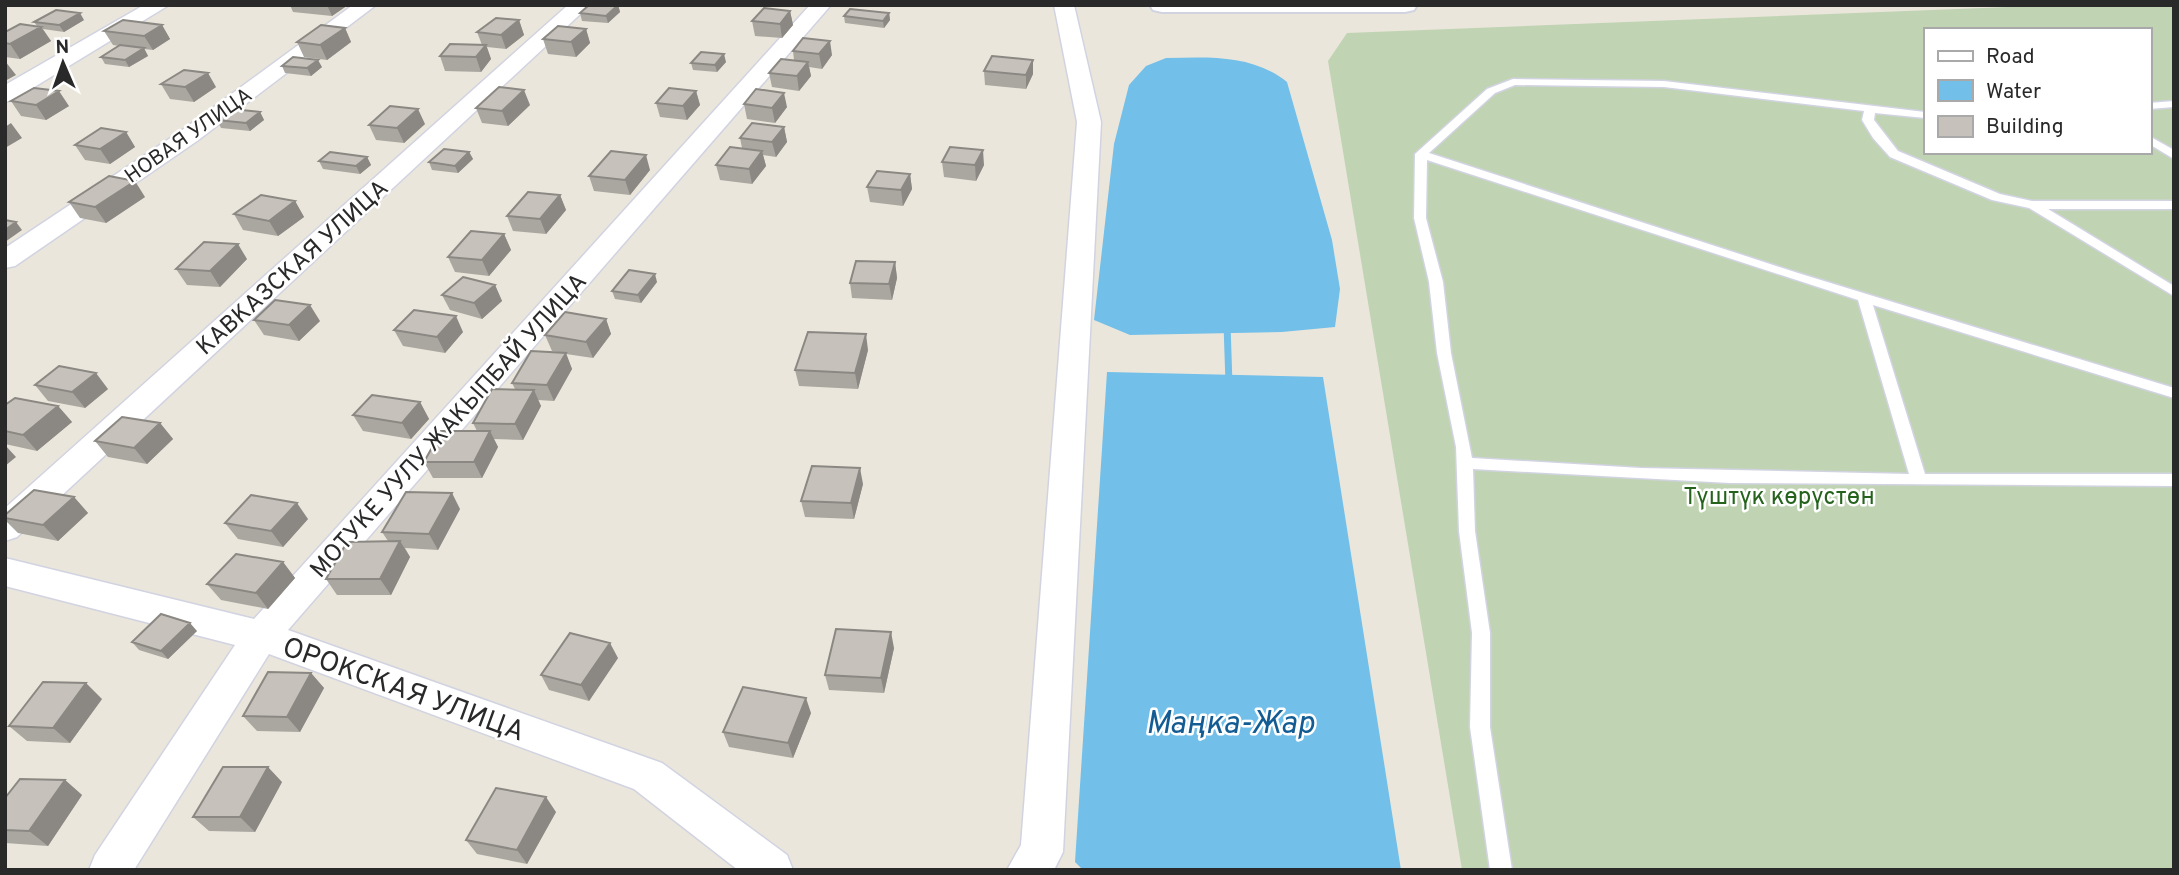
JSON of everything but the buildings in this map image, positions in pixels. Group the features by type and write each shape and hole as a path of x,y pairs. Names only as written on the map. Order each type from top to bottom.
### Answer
{"street":[{"path":"5,95 159,5"},
{"name":"НОВАЯ УЛИЦА","path":"5,260 189,136 366,5"},
{"name":"КАВКАЗСКАЯ УЛИЦА","path":"5,528 580,5"},
{"name":"МОТУКЕ УУЛУ ЖАКЫПБАЙ УЛИЦА","path":"110,870 261,636 821,5"},
{"path":"1028,870 1042,852 1090,121 1064,5"},
{"path":"1162,5 1405,5"},
{"name":"ОРОКСКАЯ УЛИЦА","path":"5,572 261,636 648,776 772,870"}],"lane":[{"path":"1501,870 1480,727 1481,634 1467,531 1464,447 1444,353 1436,282 1420,218 1421,154 1491,91 1513,82 1664,84 1924,115"},
{"path":"2151,106 2174,104"},
{"path":"1870,110 1868,120 1894,154 1996,197 2032,205 2174,205"},
{"path":"2151,140 2174,155"},
{"path":"1421,154 1864,298 2174,393"},
{"path":"2032,205 2174,292"},
{"path":"1864,298 1919,480"},
{"path":"1464,463 1567,471 1919,480 2174,480"}],"green space":[{"name":"Түштүк көрүстөн","path":"2060,5 2174,5 2174,870 1462,870 1328,61 1347,33"}],"water":[{"path":"1166,58 1230,59 1259,66 1287,82 1332,240 1340,289 1335,327 1282,332 1130,335 1094,320 1114,144 1129,85 1146,66"},
{"name":"Маңка-Жар","path":"1107,372 1323,377 1401,870 1083,870 1075,862"}],"waterway":[{"path":"1227,324 1229,384"}]}
